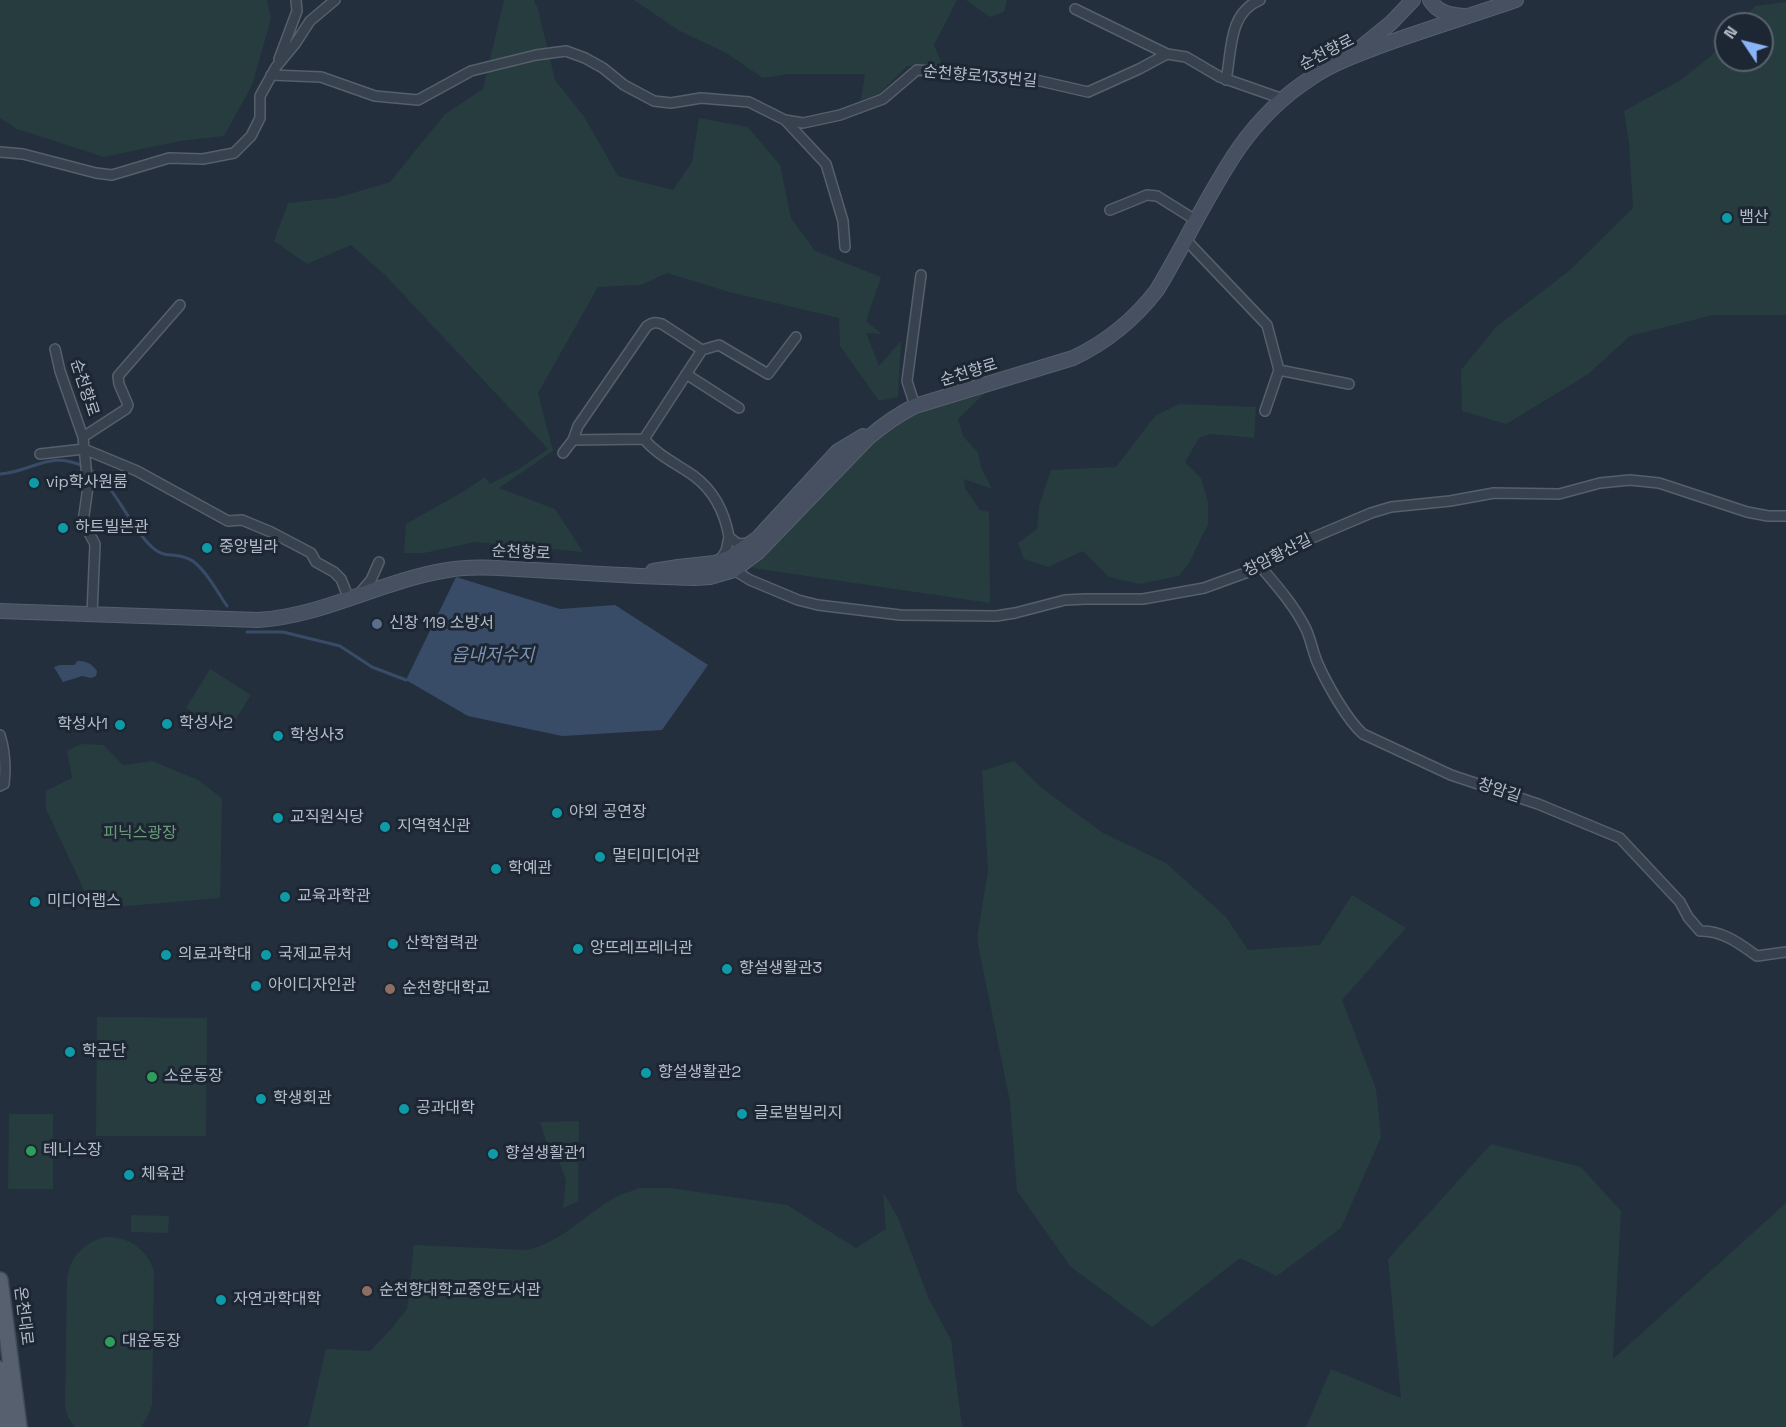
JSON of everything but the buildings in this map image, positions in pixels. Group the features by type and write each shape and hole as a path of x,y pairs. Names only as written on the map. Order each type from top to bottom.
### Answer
{"main road":[{"path":"1395,40 1398,27 1413,0"},
{"path":"1339,62 1391,23 1413,0"},
{"path":"1430,0 1438,9 1451,15 1470,16"},
{"name":"순천향로","path":"0,611 280,619 449,569 487,568 695,578 710,577 734,570 758,552 883,425 915,406 1052,365 1093,349 1128,322 1144,307 1156,290 1240,147 1283,99 1311,78 1339,62 1395,40 1516,0"},
{"path":"632,575 715,563 738,552 758,538 838,452 883,425"},
{"name":"온천대로","path":"0,1280 19,1427"},
{"path":"0,1369 7,1427"}],"street":[{"path":"0,152 23,154 96,173 112,174 169,158 202,159 234,153 251,136 260,118 260,96 274,71 297,11 296,0"},
{"path":"274,71 310,21 335,0"},
{"path":"1226,80 1233,30 1240,16 1260,0"},
{"path":"1075,9 1167,54 1186,57 1226,80 1283,99"},
{"name":"순천향로133번길","path":"274,71 321,77 375,96 418,100 471,71 536,55 566,51 603,68 624,85 654,101 671,103 701,98 749,102 785,120 803,123 840,115 883,99 917,70 1023,77 1088,92 1167,54"},
{"path":"785,120 826,164 843,221 844,247"},
{"path":"1110,210 1147,195 1157,196 1197,221"},
{"path":"1186,240 1267,325 1279,370 1265,411"},
{"path":"915,406 907,381 921,275"},
{"name":"순천향로","path":"83,437 126,409 128,405 118,376 180,305"},
{"path":"563,453 573,440 578,426 641,335 652,323 662,324 702,350"},
{"path":"644,439 702,350 719,345 768,374 796,337"},
{"name":"순천향로","path":"54,349 83,437 88,487 83,522 95,544 92,614"},
{"path":"1279,370 1349,384"},
{"path":"686,374 739,408"},
{"path":"573,440 644,439 654,450 700,482 719,504 727,523 729,537 726,551 715,563"},
{"path":"40,454 84,449 138,471 228,521 242,520 271,532 311,553 316,562 334,572 341,579 352,598 371,580 379,562"},
{"name":"창암황산길","path":"734,570 750,580 798,600 818,605 900,615 978,616 1015,613 1075,599 1159,598 1204,588 1248,572 1293,546 1371,513 1391,507 1489,494 1559,494 1600,483 1622,480 1646,481 1659,483 1747,512 1768,516 1786,516"},
{"path":"729,537 738,544 745,544 758,538"},
{"name":"창암길","path":"1260,566 1296,610 1327,681 1353,723 1363,734 1451,775 1538,804 1620,838 1680,902 1688,917 1700,931 1707,930 1727,937 1757,956 1786,952"},
{"path":"0,735 6,769 4,784 0,786"}],"green space":[{"path":"0,0 267,0 271,19 252,85 224,136 180,141 104,157 17,129 0,118"},
{"path":"504,0 534,0 555,80 585,118 618,176 673,190 692,162 699,118 748,127 780,165 791,218 815,251 881,277 866,321 882,334 866,333 879,366 901,341 898,397 879,401 840,346 839,318 729,292 667,273 641,285 598,287 538,393 553,451 499,488 555,509 583,552 475,542 424,553 404,553 406,524 485,477 490,484 519,469 548,449 385,275 351,245 307,264 274,241 288,203 336,198 390,182 445,114 483,89"},
{"path":"634,0 957,0 934,45 943,66 907,66 879,94 861,100 865,74 788,74 763,78 726,53 678,30"},
{"path":"966,0 1007,0 1004,12 990,17"},
{"path":"1786,2 1786,315 1713,315 1630,336 1587,375 1506,424 1462,411 1461,370 1496,327 1569,271 1633,208 1629,143 1624,111 1681,80 1714,53 1714,72 1774,72 1774,12 1749,12 1755,6"},
{"path":"985,393 958,419 963,436 978,453 981,467 992,489 964,479 965,488 980,510 989,512 990,603 752,568 880,435 919,412"},
{"path":"1179,404 1256,407 1254,438 1211,434 1199,438 1185,462 1201,478 1208,502 1208,524 1189,563 1179,576 1139,584 1109,577 1083,551 1048,567 1024,559 1018,543 1037,529 1039,506 1051,470 1116,467 1155,416"},
{"path":"210,669 251,695 227,733 186,708"},
{"name":"피닉스광장","path":"81,744 103,745 123,765 152,761 198,780 222,798 220,898 93,909 46,809 46,791 72,778 67,751"},
{"path":"1014,761 1043,789 1103,833 1166,863 1226,917 1248,950 1320,945 1352,895 1406,928 1342,1000 1376,1089 1381,1137 1341,1228 1277,1276 1240,1258 1152,1327 1071,1267 1017,1191 1010,1102 977,939 988,870 982,771"},
{"name":"소운동장","path":"97,1017 207,1018 206,1136 96,1136"},
{"name":"테니스장","path":"9,1114 53,1114 53,1189 8,1189"},
{"path":"579,1121 578,1201 563,1208 566,1180 556,1153 546,1141 540,1122"},
{"path":"1491,1144 1581,1167 1621,1211 1613,1359 1786,1203 1786,1427 1306,1427 1331,1369 1401,1398 1388,1259"},
{"path":"639,1188 670,1188 787,1205 856,1248 886,1229 883,1192 898,1218 929,1299 951,1340 962,1427 308,1427 326,1349 370,1351 407,1309 414,1245 527,1250 539,1247 570,1229 612,1199"},
{"path":"131,1215 169,1216 168,1233 131,1232"},
{"name":"대운동장","path":"107,1237 123,1239 137,1246 147,1257 154,1272 152,1404 141,1427 75,1427 65,1407 68,1272 79,1251 92,1242"}],"water":[{"name":"읍내저수지","path":"456,577 560,609 615,605 708,665 662,730 562,736 468,716 406,680"},
{"path":"77,661 90,664 97,671 96,676 91,678 82,676 63,682 54,667 75,665"}],"waterway":[{"path":"0,474 59,460 83,466"},
{"path":"89,469 105,483 140,534 153,548 163,554 182,557 194,562 205,573 227,606"},
{"path":"247,632 283,632 340,646 372,667 406,680"}],"place":[{"name":"뱀산","path":"1727,218"},
{"name":"vip학사원룸","path":"34,483"},
{"name":"하트빌본관","path":"63,528"},
{"name":"중앙빌라","path":"207,548"},
{"name":"신창 119 소방서","path":"377,624"},
{"name":"학성사2","path":"167,724"},
{"name":"학성사1","path":"120,725"},
{"name":"학성사3","path":"278,736"},
{"name":"야외 공연장","path":"557,813"},
{"name":"교직원식당","path":"278,818"},
{"name":"지역혁신관","path":"385,827"},
{"name":"멀티미디어관","path":"600,857"},
{"name":"학예관","path":"496,869"},
{"name":"교육과학관","path":"285,897"},
{"name":"미디어랩스","path":"35,902"},
{"name":"산학협력관","path":"393,944"},
{"name":"앙뜨레프레너관","path":"578,949"},
{"name":"의료과학대","path":"166,955"},
{"name":"국제교류처","path":"266,955"},
{"name":"향설생활관3","path":"727,969"},
{"name":"아이디자인관","path":"256,986"},
{"name":"순천향대학교","path":"390,989"},
{"name":"학군단","path":"70,1052"},
{"name":"향설생활관2","path":"646,1073"},
{"name":"소운동장","path":"152,1077"},
{"name":"학생회관","path":"261,1099"},
{"name":"공과대학","path":"404,1109"},
{"name":"글로벌빌리지","path":"742,1114"},
{"name":"테니스장","path":"31,1151"},
{"name":"향설생활관1","path":"493,1154"},
{"name":"체육관","path":"129,1175"},
{"name":"순천향대학교중앙도서관","path":"367,1291"},
{"name":"자연과학대학","path":"221,1300"},
{"name":"대운동장","path":"110,1342"}]}
